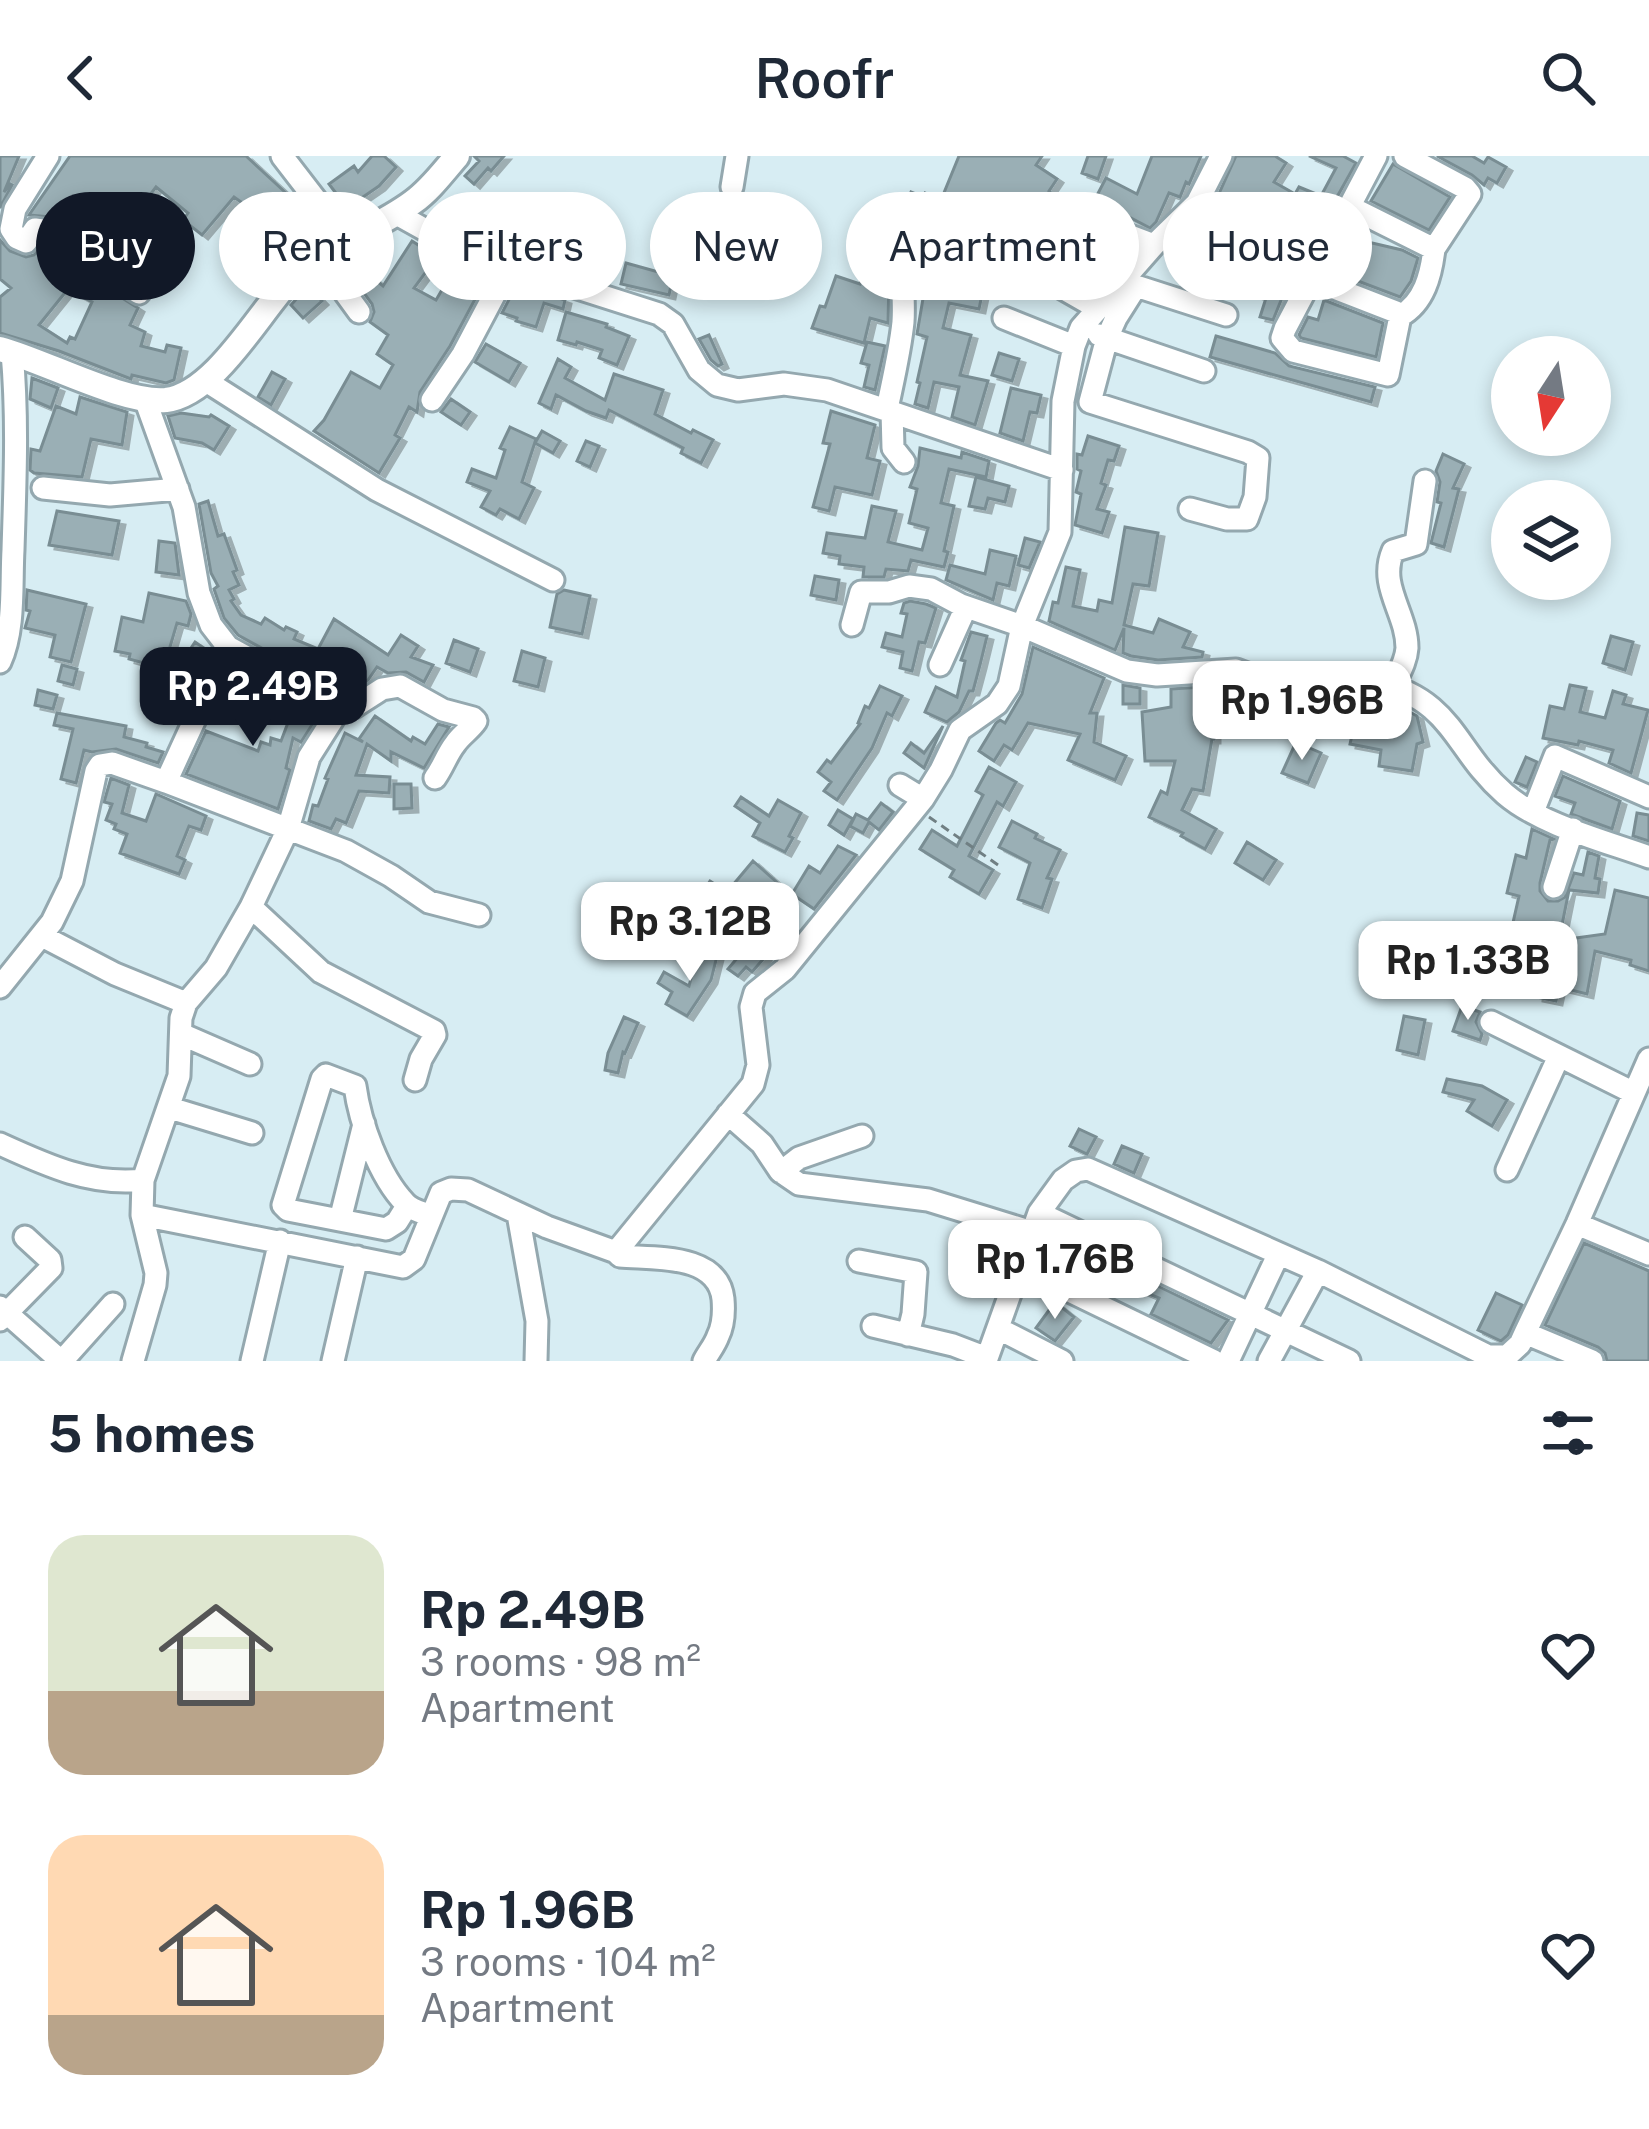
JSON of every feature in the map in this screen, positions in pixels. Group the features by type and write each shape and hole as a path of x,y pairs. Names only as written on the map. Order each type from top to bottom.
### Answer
{"main road":[{"path":"395,213 427,190 458,156"},
{"path":"13,353 113,390 145,399 173,399 206,382 274,300"}],"street":[{"path":"36,230 26,242 11,229 16,209 48,156"},
{"path":"282,156 310,192"},
{"path":"732,187 737,156"},
{"path":"1358,192 1376,156"},
{"path":"1300,300 1282,338 1293,351 1388,375 1400,316 1417,305 1432,270 1434,249 1469,194 1405,156"},
{"path":"616,1252 753,1084 757,1075 751,1007 755,993 785,969 919,804 960,730 997,704 1009,686 1022,626 1060,532 1064,401 1078,337 1097,308 1198,203 1218,157"},
{"path":"395,213 418,226"},
{"path":"1372,218 1434,249"},
{"path":"1139,239 1154,245"},
{"path":"1190,509 1247,519 1255,497 1258,458 1090,402 1107,338 1135,289 1226,315"},
{"path":"350,300 359,312"},
{"path":"432,400 492,300"},
{"path":"616,300 659,314 673,324 699,370 716,385 738,390 806,385 1062,470"},
{"path":"902,300 890,410 893,448 904,462"},
{"path":"1083,300 1097,308"},
{"path":"1366,300 1400,316"},
{"path":"1004,318 1078,337 1107,338 1204,371"},
{"path":"0,662 12,564 18,412 13,353"},
{"path":"206,382 377,490 553,580"},
{"path":"145,399 178,489 199,593 211,625 228,647 340,708 354,707 382,689 400,686 443,710 473,718 476,722 454,744 434,778"},
{"path":"1394,686 1407,650 1388,587 1390,556 1416,544 1425,481"},
{"path":"43,488 110,495 178,489"},
{"path":"852,625 865,590 924,587 1126,671 1236,670 1252,676 1394,686 1425,700 1440,714 1494,783 1519,804 1649,857"},
{"path":"940,664 966,607"},
{"path":"166,782 228,647"},
{"path":"133,1361 156,1273 142,1215 143,1180 179,1076 181,1018 186,1003 216,968 251,907 288,829 309,757 340,708"},
{"path":"1533,812 1555,756 1649,797"},
{"path":"0,988 52,922 72,881 95,771 112,763 360,858 429,902 478,915"},
{"path":"900,785 919,804"},
{"path":"1554,887 1573,829"},
{"path":"251,907 321,972 435,1032 416,1080"},
{"path":"42,936 115,974 186,1003"},
{"path":"1491,1022 1634,1093"},
{"path":"181,1034 250,1064"},
{"path":"1507,1170 1559,1056"},
{"path":"873,1326 953,1345 987,1360 1035,1222 1063,1180 1088,1169 1318,1271 1488,1356 1506,1358 1520,1344 1649,1059"},
{"path":"407,1206 386,1229 288,1210 283,1205 326,1075 356,1086 376,1156 407,1206 431,1216"},
{"path":"170,1108 252,1133"},
{"path":"728,1114 762,1144 782,1172 800,1184 928,1200 1035,1222 1348,1361"},
{"path":"340,1220 364,1124"},
{"path":"782,1172 799,1158 862,1136"},
{"path":"0,1144 94,1180 143,1180"},
{"path":"142,1215 408,1266 440,1193 468,1190 620,1256 686,1263 712,1274 721,1291 723,1312 720,1332 704,1361"},
{"path":"518,1214 537,1322 536,1361"},
{"path":"1577,1224 1649,1254"},
{"path":"25,1237 50,1261 51,1268 2,1314 62,1361 113,1304"},
{"path":"252,1361 280,1240"},
{"path":"1228,1361 1278,1255"},
{"path":"332,1361 357,1257"},
{"path":"859,1261 916,1272 908,1335"},
{"path":"1020,1268 1214,1361"},
{"path":"1268,1361 1318,1271"},
{"path":"999,1329 1062,1361"},
{"path":"1525,1333 1592,1361"}],"path":[{"path":"919,804 1001,867"}],"building":[{"path":"0,156 19,156 0,208"},
{"path":"70,156 246,156 285,192 219,192 219,215 202,235 195,229 195,192 162,192 156,187 152,192 45,192"},
{"path":"372,156 384,156 396,167 370,192 335,192 329,184 354,166 358,172"},
{"path":"474,156 504,156 474,184 465,176 479,161"},
{"path":"959,156 1042,156 1036,165 1057,179 1050,192 944,192"},
{"path":"1088,156 1106,156 1098,179 1082,173"},
{"path":"1152,156 1201,156 1182,192 1163,192 1163,206 1150,228 1139,222 1138,192"},
{"path":"1236,156 1275,156 1286,163 1274,182 1292,192 1220,192"},
{"path":"1309,156 1343,156 1356,163 1340,192 1323,192 1336,168"},
{"path":"1437,156 1472,156 1484,163 1488,157 1506,167 1497,183 1488,178 1484,185"},
{"path":"1393,164 1450,197 1429,230 1372,199"},
{"path":"1106,178 1133,192 1099,192"},
{"path":"0,240 10,251 26,257 36,253 36,300 59,300 39,325 67,343 70,337 75,339 92,302 88,300 125,300 138,308 130,325 145,332 141,346 165,352 167,345 181,348 174,380 166,383 132,375 131,379 0,333 0,297 11,288 0,279"},
{"path":"412,241 418,245 414,288 418,300 475,300 420,392 417,412 409,407 395,435 400,438 379,473 314,431 351,372 380,388 393,365 377,354 388,335 370,322 374,312 369,300 394,300 394,269"},
{"path":"1372,243 1418,258 1400,297 1372,286"},
{"path":"626,263 650,270 650,291 626,285"},
{"path":"836,276 846,279 846,300 889,300 888,323 870,318 864,343 812,328"},
{"path":"295,300 322,301 303,318 291,305"},
{"path":"509,300 565,300 563,309 544,303 536,327 502,313"},
{"path":"923,300 981,300 979,309 949,303 943,328 971,335 960,375 988,381 975,425 952,417 959,387 934,382 928,408 915,404 927,337 917,334"},
{"path":"1265,300 1281,300 1273,320 1260,317"},
{"path":"1324,300 1383,323 1376,357 1301,338 1308,317 1318,320"},
{"path":"566,312 629,336 617,365 599,358 602,350 558,340"},
{"path":"709,335 722,364 718,366 699,339"},
{"path":"1216,336 1275,353 1289,366 1375,387 1371,402 1210,357"},
{"path":"867,342 885,346 875,390 864,387 869,365 861,363"},
{"path":"486,344 520,363 509,382 475,362"},
{"path":"999,353 1019,359 1012,381 992,375"},
{"path":"558,359 571,367 565,378 605,400 614,374 663,390 655,414 713,440 701,463 681,453 683,448 609,410 606,418 556,395 551,409 539,403"},
{"path":"272,372 285,379 271,405 258,397"},
{"path":"32,378 58,388 51,408 30,399"},
{"path":"1011,388 1041,395 1037,413 1030,412 1023,441 1000,433"},
{"path":"80,397 127,412 122,445 91,439 82,477 34,473 31,449 40,451 56,406 76,414"},
{"path":"451,399 470,412 461,425 441,412"},
{"path":"831,411 875,425 867,458 880,461 872,495 835,487 829,511 813,507 830,444 823,443"},
{"path":"211,415 229,426 214,450 175,438 168,416"},
{"path":"510,427 536,439 522,482 534,488 519,519 500,509 496,515 481,507 490,491 467,482 472,469 496,478 505,450 500,448"},
{"path":"542,431 560,441 553,453 535,443"},
{"path":"1088,436 1119,446 1114,461 1108,460 1101,483 1106,485 1097,509 1109,512 1102,533 1075,525 1081,494 1076,492 1081,471 1077,454 1082,455"},
{"path":"586,441 599,446 590,467 577,461"},
{"path":"920,448 961,458 962,452 989,461 986,477 949,469 941,503 954,506 944,567 911,560 908,571 886,569 884,577 863,577 864,567 839,564 840,556 823,553 827,533 865,538 872,506 896,511 888,542 922,550 928,528 909,523 917,489 910,487"},
{"path":"1443,454 1464,464 1453,488 1459,489 1444,547 1431,543 1441,503 1437,502 1440,482 1436,471"},
{"path":"976,477 1009,486 1005,502 988,498 985,509 969,506"},
{"path":"208,501 218,536 224,534 237,570 233,572 239,585 229,590 241,615 286,627 297,632 294,639 318,649 334,619 388,655 401,635 418,646 411,657 433,665 424,682 406,672 388,673 377,667 368,680 343,693 238,635 224,618 214,589 218,586 211,573 199,504"},
{"path":"57,511 119,521 112,555 49,545"},
{"path":"1125,527 1158,533 1149,586 1133,584 1124,625 1153,633 1159,619 1190,632 1183,647 1203,652 1202,657 1158,660 1131,656 1123,653 1124,628 1115,650 1049,621 1066,567 1080,570 1073,606 1097,611 1099,600 1112,603"},
{"path":"1025,538 1040,542 1029,568 1018,565"},
{"path":"159,541 175,543 179,575 156,572"},
{"path":"990,550 1016,556 1009,586 997,583 993,600 946,580 950,565 985,574"},
{"path":"815,576 839,580 836,600 811,595"},
{"path":"27,590 86,604 71,662 50,657 55,635 25,628 30,611 26,610"},
{"path":"564,590 590,596 582,634 550,627 557,594"},
{"path":"149,593 186,601 191,614 188,626 177,623 162,674 143,668 144,663 129,659 130,654 115,651 122,617 143,622"},
{"path":"910,601 936,608 925,643 919,642 912,671 900,668 903,652 882,647 886,633 902,637 907,614 901,613"},
{"path":"971,632 987,636 980,665 973,691 947,722 925,712 936,687 957,697 965,661 961,660"},
{"path":"1611,636 1633,642 1625,670 1603,663"},
{"path":"454,640 478,649 470,672 446,663"},
{"path":"195,642 208,651 200,671 183,660"},
{"path":"1033,647 1104,678 1090,713 1097,713 1094,742 1126,756 1115,780 1068,760 1080,734 1028,723 1012,750 1004,745 994,761 979,751 996,723 1005,723 1022,694"},
{"path":"522,651 545,658 538,687 514,681"},
{"path":"62,665 77,669 73,685 58,681"},
{"path":"233,671 319,714 301,742 293,738 286,768 290,770 278,809 186,774 206,731 258,751 261,742 281,741 289,720 267,710 264,717 250,710 253,704 226,686"},
{"path":"1123,685 1140,688 1140,704 1123,704"},
{"path":"1570,685 1586,688 1580,712 1605,718 1613,691 1626,695 1623,704 1648,710 1631,773 1609,763 1613,750 1543,738 1550,706 1564,709"},
{"path":"880,686 902,696 892,716 887,713 872,748 837,800 824,791 831,782 818,772 827,760 831,763 860,724 865,706 869,708"},
{"path":"1240,688 1239,724 1214,723 1203,791 1192,789 1182,810 1216,829 1205,849 1149,817 1161,791 1167,794 1175,761 1145,761 1142,712 1171,707 1171,689"},
{"path":"38,690 57,695 53,709 35,705"},
{"path":"1395,704 1417,716 1423,742 1417,744 1412,771 1379,766 1381,750 1350,744 1358,709"},
{"path":"57,713 126,726 124,737 163,752 158,763 116,749 84,750 76,783 61,779 73,729 54,725"},
{"path":"375,716 411,741 413,737 425,744 438,724 449,727 424,768 391,752 391,761 367,744 356,775 390,777 389,793 359,791 346,823 336,819 331,829 309,821 345,733 363,742 359,739"},
{"path":"943,726 924,768 904,753 911,743 924,753"},
{"path":"1296,742 1321,753 1308,783 1282,773"},
{"path":"1526,757 1537,762 1527,787 1515,782"},
{"path":"989,767 1016,782 1003,806 997,802 969,856 993,870 979,894 950,877 954,870 920,849 932,830 957,846 983,795 976,791"},
{"path":"1563,776 1620,801 1612,829 1571,814 1575,803 1555,796"},
{"path":"111,778 129,785 122,813 146,821 156,794 206,816 201,830 189,826 177,856 185,860 179,874 120,853 127,834 106,820 112,804 104,802"},
{"path":"394,784 411,784 412,808 394,809"},
{"path":"741,797 769,816 778,800 801,813 785,852 753,836 760,823 735,806"},
{"path":"881,803 893,812 879,830 869,822 863,833 850,826 856,814 868,820"},
{"path":"838,810 853,819 844,835 829,825"},
{"path":"1637,813 1649,815 1649,841 1633,836"},
{"path":"1012,821 1060,850 1047,878 1052,879 1042,908 1018,899 1030,863 999,847"},
{"path":"1532,829 1554,839 1540,883 1548,901 1565,897 1574,873 1583,875 1588,852 1599,856 1598,893 1569,890 1560,935 1605,934 1615,890 1649,898 1649,971 1630,965 1631,960 1595,951 1587,994 1559,987 1556,1001 1537,997 1538,988 1517,985 1520,962 1505,958 1519,896 1507,893 1516,855 1526,858"},
{"path":"1247,842 1276,860 1263,880 1235,863"},
{"path":"838,846 856,855 814,909 792,894 809,866 820,873"},
{"path":"753,861 790,894 772,914 746,893 725,926 696,902 710,881 727,892"},
{"path":"749,944 765,957 752,972 746,967 738,976 728,969"},
{"path":"698,951 717,956 711,980 687,1016 666,1004 672,992 658,983 664,972 689,986"},
{"path":"1462,1006 1480,1012 1476,1022 1480,1040 1453,1031"},
{"path":"1404,1016 1425,1020 1418,1055 1397,1050"},
{"path":"624,1017 638,1023 618,1073 605,1070"},
{"path":"1447,1079 1482,1086 1507,1100 1492,1126 1467,1111 1474,1100 1443,1092"},
{"path":"1079,1129 1096,1137 1087,1154 1070,1146"},
{"path":"1122,1146 1142,1154 1134,1173 1114,1164"},
{"path":"1584,1243 1649,1271 1649,1361 1607,1361 1598,1347 1545,1325"},
{"path":"1137,1276 1228,1320 1211,1343 1151,1314 1159,1298 1132,1287"},
{"path":"1496,1293 1522,1305 1501,1341 1478,1330"},
{"path":"1055,1302 1074,1317 1055,1341 1036,1328"}]}
